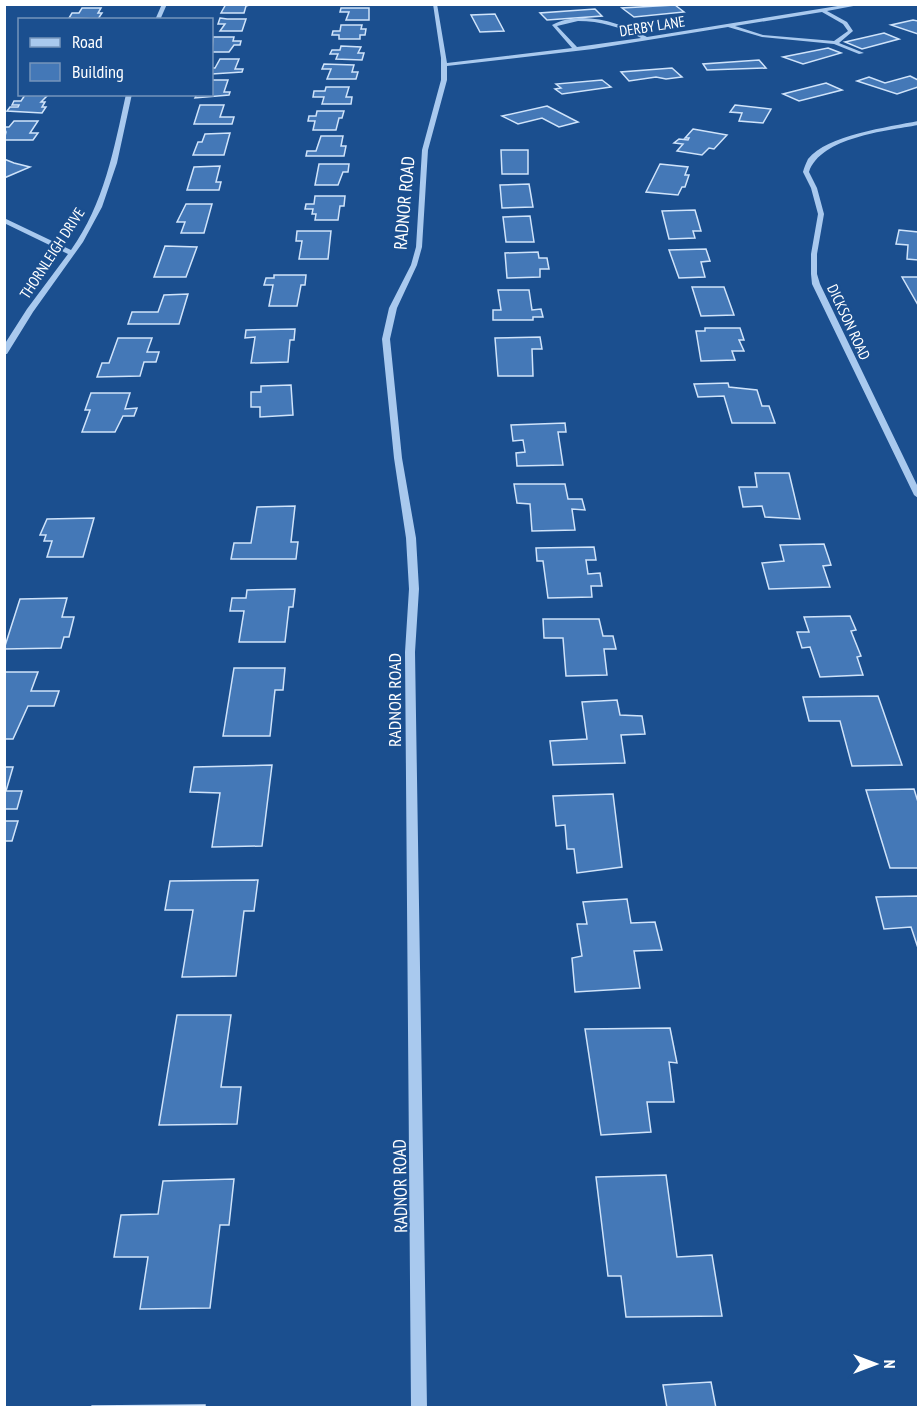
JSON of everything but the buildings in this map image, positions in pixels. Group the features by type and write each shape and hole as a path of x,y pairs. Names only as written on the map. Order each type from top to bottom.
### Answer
{"street":[{"path":"158,18 165,4"},
{"name":"RADNOR ROAD","path":"419,1407 410,652 414,589 411,538 398,458 386,339 393,309 414,265 419,247 425,150 430,123 440,98 444,65 435,4"},
{"name":"DERBY LANE","path":"444,65 647,39 862,4"},
{"path":"824,11 845,23 851,31 835,44"},
{"path":"576,49 556,29 555,24 606,22 628,27 647,39"},
{"path":"730,26 762,36 835,44 861,53"},
{"name":"THORNLEIGH DRIVE","path":"4,352 88,227 109,181 129,96"},
{"name":"DICKSON ROAD","path":"918,123 825,147 810,158 806,172 814,188 821,214 814,254 816,284 918,493"},
{"path":"903,126 918,133"},
{"path":"4,220 71,254"}]}
